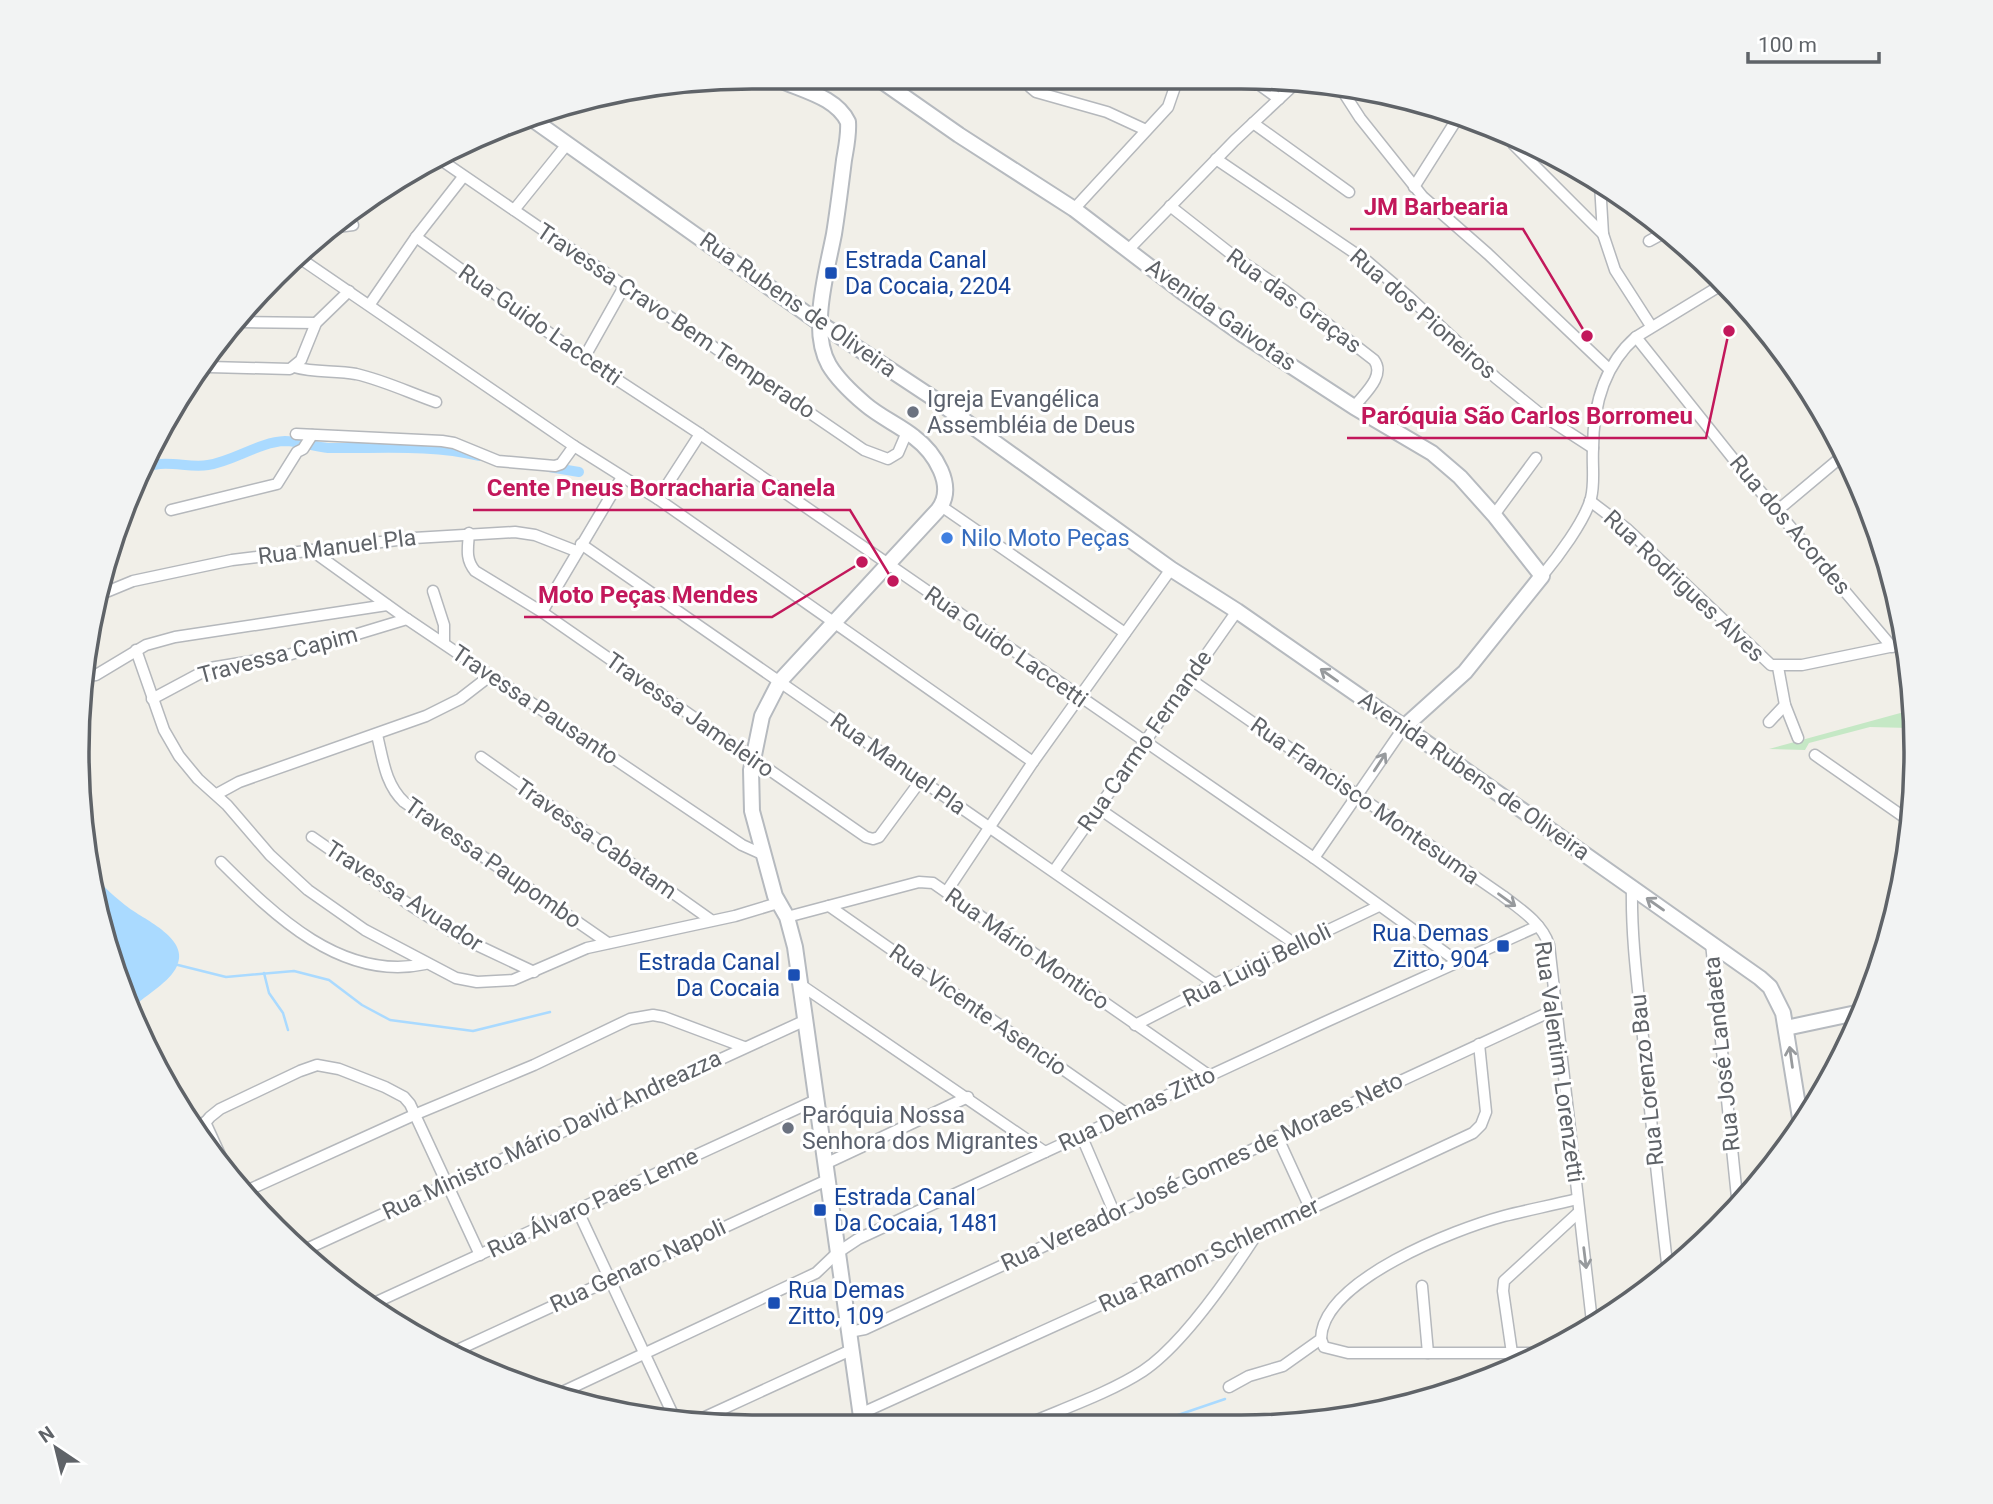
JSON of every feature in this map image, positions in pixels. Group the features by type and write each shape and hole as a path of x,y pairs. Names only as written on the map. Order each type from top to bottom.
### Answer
{"main road":[{"path":"800,89 839,109 848,122 834,234 823,288 821,338 826,358 837,375 864,404 922,444 943,475 945,491 941,506 780,681 762,716 753,758 751,798 762,854 778,903 787,917 792,933 801,985 860,1415"},
{"name":"Avenida Gaivotas","path":"893,89 1074,209 1242,334 1354,407 1432,453 1460,477 1494,515 1542,576"},
{"name":"Rua Rubens de Oliveira","path":"539,124 821,324 933,398 1171,569 1237,611"},
{"path":"1404,727 1465,672 1542,576"},
{"name":"Avenida Rubens de Oliveira","path":"1237,611 1770,987 1780,1004 1786,1028 1799,1109"},
{"path":"1786,1028 1849,1015"}],"street":[{"path":"1032,89 1107,112 1146,130"},
{"path":"1074,209 1168,107 1174,89"},
{"path":"1267,90 1279,99"},
{"path":"1129,249 1216,159 1287,91"},
{"path":"1348,98 1414,187 1609,369"},
{"path":"1253,123 1349,192"},
{"path":"1414,187 1454,124"},
{"path":"514,210 568,143"},
{"path":"1521,152 1603,234"},
{"name":"Rua dos Pioneiros","path":"1216,159 1368,262 1496,378 1539,413 1592,448"},
{"name":"Travessa Cravo Bem Temperado","path":"447,165 864,450 888,459 898,453 907,432"},
{"path":"370,304 416,237 463,177"},
{"path":"1605,198 1603,234 1615,271 1651,326"},
{"name":"Rua das Graças","path":"1170,206 1226,251 1285,291 1374,360 1378,365 1378,375 1354,407"},
{"name":"Rua Guido Laccetti","path":"416,237 584,358 699,434 1314,858 1458,962"},
{"path":"1649,241 1657,237"},
{"path":"306,262 574,446 658,499 1033,762"},
{"path":"584,358 625,285"},
{"path":"1542,576 1559,554 1590,501 1598,397 1609,369 1636,337 1715,289"},
{"path":"213,367 286,371 294,367 301,360 316,323 349,291"},
{"path":"247,323 316,323"},
{"name":"Rua dos Acordes","path":"1636,337 1739,466 1892,647"},
{"path":"294,367 315,372 344,372 363,376 436,402"},
{"path":"296,434 442,441 498,461 555,466 561,464 574,446"},
{"path":"658,499 699,434"},
{"path":"171,510 277,484 297,452 312,436"},
{"path":"1494,515 1536,458"},
{"path":"1778,510 1836,461"},
{"path":"542,612 622,477"},
{"name":"Rua Rodrigues Alves","path":"1590,501 1627,529 1766,663 1778,667 1802,664 1892,647"},
{"path":"941,506 1125,633"},
{"name":"Rua Manuel Pla","path":"110,591 133,581 232,560 365,542 469,533 524,533 578,548 780,681 1215,984"},
{"name":"Travessa Jameleiro","path":"469,533 468,562 475,571 542,612 873,839 879,837 921,780"},
{"name":"Travessa Pausanto","path":"311,550 407,620 742,845 762,854"},
{"path":"947,891 1033,762 1171,569"},
{"path":"433,591 444,625 444,643"},
{"path":"94,675 136,650 175,637 387,605"},
{"name":"Rua Carmo Fernande","path":"1054,871 1237,611"},
{"name":"Travessa Capim","path":"152,699 199,673 219,666 288,655 407,620"},
{"path":"136,650 164,730 179,756 198,779 217,794 270,855 308,890 365,930 456,978 477,982 513,980 566,955 608,943 735,916 778,903"},
{"path":"1778,667 1785,705 1798,738"},
{"path":"217,794 239,782 377,735 444,708 491,676"},
{"name":"Rua Francisco Montesuma","path":"1190,680 1503,896 1538,926"},
{"path":"1769,722 1785,705"},
{"path":"1314,858 1404,727"},
{"name":"Travessa Paupombo","path":"377,735 388,780 396,795 608,943"},
{"path":"1815,755 1900,814"},
{"name":"Travessa Cabatam","path":"481,757 711,920"},
{"path":"1098,808 1298,946"},
{"name":"Travessa Avuador","path":"312,837 462,938 534,972"},
{"path":"221,862 277,916 328,949 386,967 425,964"},
{"name":"Rua Mário Montico","path":"787,917 919,882 933,883 1210,1076"},
{"name":"Rua Lorenzo Bau","path":"1632,888 1631,917 1666,1260"},
{"name":"Rua Vicente Asencio","path":"829,906 1127,1114"},
{"name":"Rua Luigi Belloli","path":"1135,1025 1379,906"},
{"name":"Rua Demas Zitto","path":"569,1389 816,1273 836,1253 858,1239 1538,926"},
{"name":"Rua Valentim Lorenzetti","path":"1538,926 1549,946 1591,1314"},
{"name":"Rua José Landaeta","path":"1711,943 1737,1192"},
{"path":"801,985 1045,1152"},
{"name":"Rua Vereador José Gomes de Moraes Neto","path":"849,1332 874,1324 1556,1009"},
{"path":"253,1188 414,1115 534,1065 630,1019 653,1015 664,1017 744,1047"},
{"name":"Rua Ministro Mário David Andreazza","path":"311,1247 806,1020"},
{"name":"Rua Ramon Schlemmer","path":"870,1415 1477,1129 1486,1112 1479,1044"},
{"path":"204,1124 228,1105 300,1070 317,1065 339,1069 385,1087 404,1097 480,1255"},
{"path":"825,1164 968,1097"},
{"name":"Rua Álvaro Paes Leme","path":"380,1300 816,1100"},
{"path":"1081,1135 1114,1212"},
{"path":"1277,1136 1310,1208"},
{"name":"Rua Genaro Napoli","path":"462,1348 827,1180"},
{"name":"Rua Valentim Lorenzetti","path":"1321,1339 1323,1325 1335,1304 1356,1285 1389,1264 1474,1226 1503,1216 1577,1199"},
{"path":"577,1209 671,1410"},
{"path":"1512,1353 1503,1291 1504,1280 1579,1212"},
{"path":"1048,1415 1136,1375 1157,1360 1206,1303 1257,1233"},
{"path":"1422,1286 1428,1353"},
{"path":"1229,1387 1249,1376 1286,1364 1321,1339 1324,1347 1340,1353 1519,1353"},
{"path":"713,1413 851,1350"}],"green space":[{"path":"1902,713 1903,728 1870,727 1809,743 1805,750 1769,749"}],"water":[{"path":"103,885 129,908 164,931 177,947 177,966 163,983 139,1002 124,965"}],"waterway":[{"path":"155,465 208,465 285,441 328,448 423,448 479,456"},
{"path":"549,467 579,472"},
{"path":"178,965 226,977 294,971 329,980 362,1005 390,1020 473,1031 550,1012"},
{"path":"264,973 269,993 283,1013 288,1030"},
{"path":"1178,1415 1225,1399"}],"place":[{"name":"Estrada Canal Da Cocaia, 2204","path":"831,273"},
{"name":"Paróquia São Carlos Borromeu","path":"1729,331"},
{"name":"JM Barbearia","path":"1587,336"},
{"name":"Igreja Evangélica Assembléia de Deus","path":"913,412"},
{"name":"Nilo Moto Peças","path":"947,538"},
{"name":"Moto Peças Mendes","path":"862,562"},
{"name":"Cente Pneus Borracharia Canela","path":"893,581"},
{"name":"Rua Demas Zitto, 904","path":"1503,946"},
{"name":"Estrada Canal Da Cocaia","path":"794,975"},
{"name":"Paróquia Nossa Senhora dos Migrantes","path":"788,1128"},
{"name":"Estrada Canal Da Cocaia, 1481","path":"820,1210"},
{"name":"Rua Demas Zitto, 109","path":"774,1303"}]}
